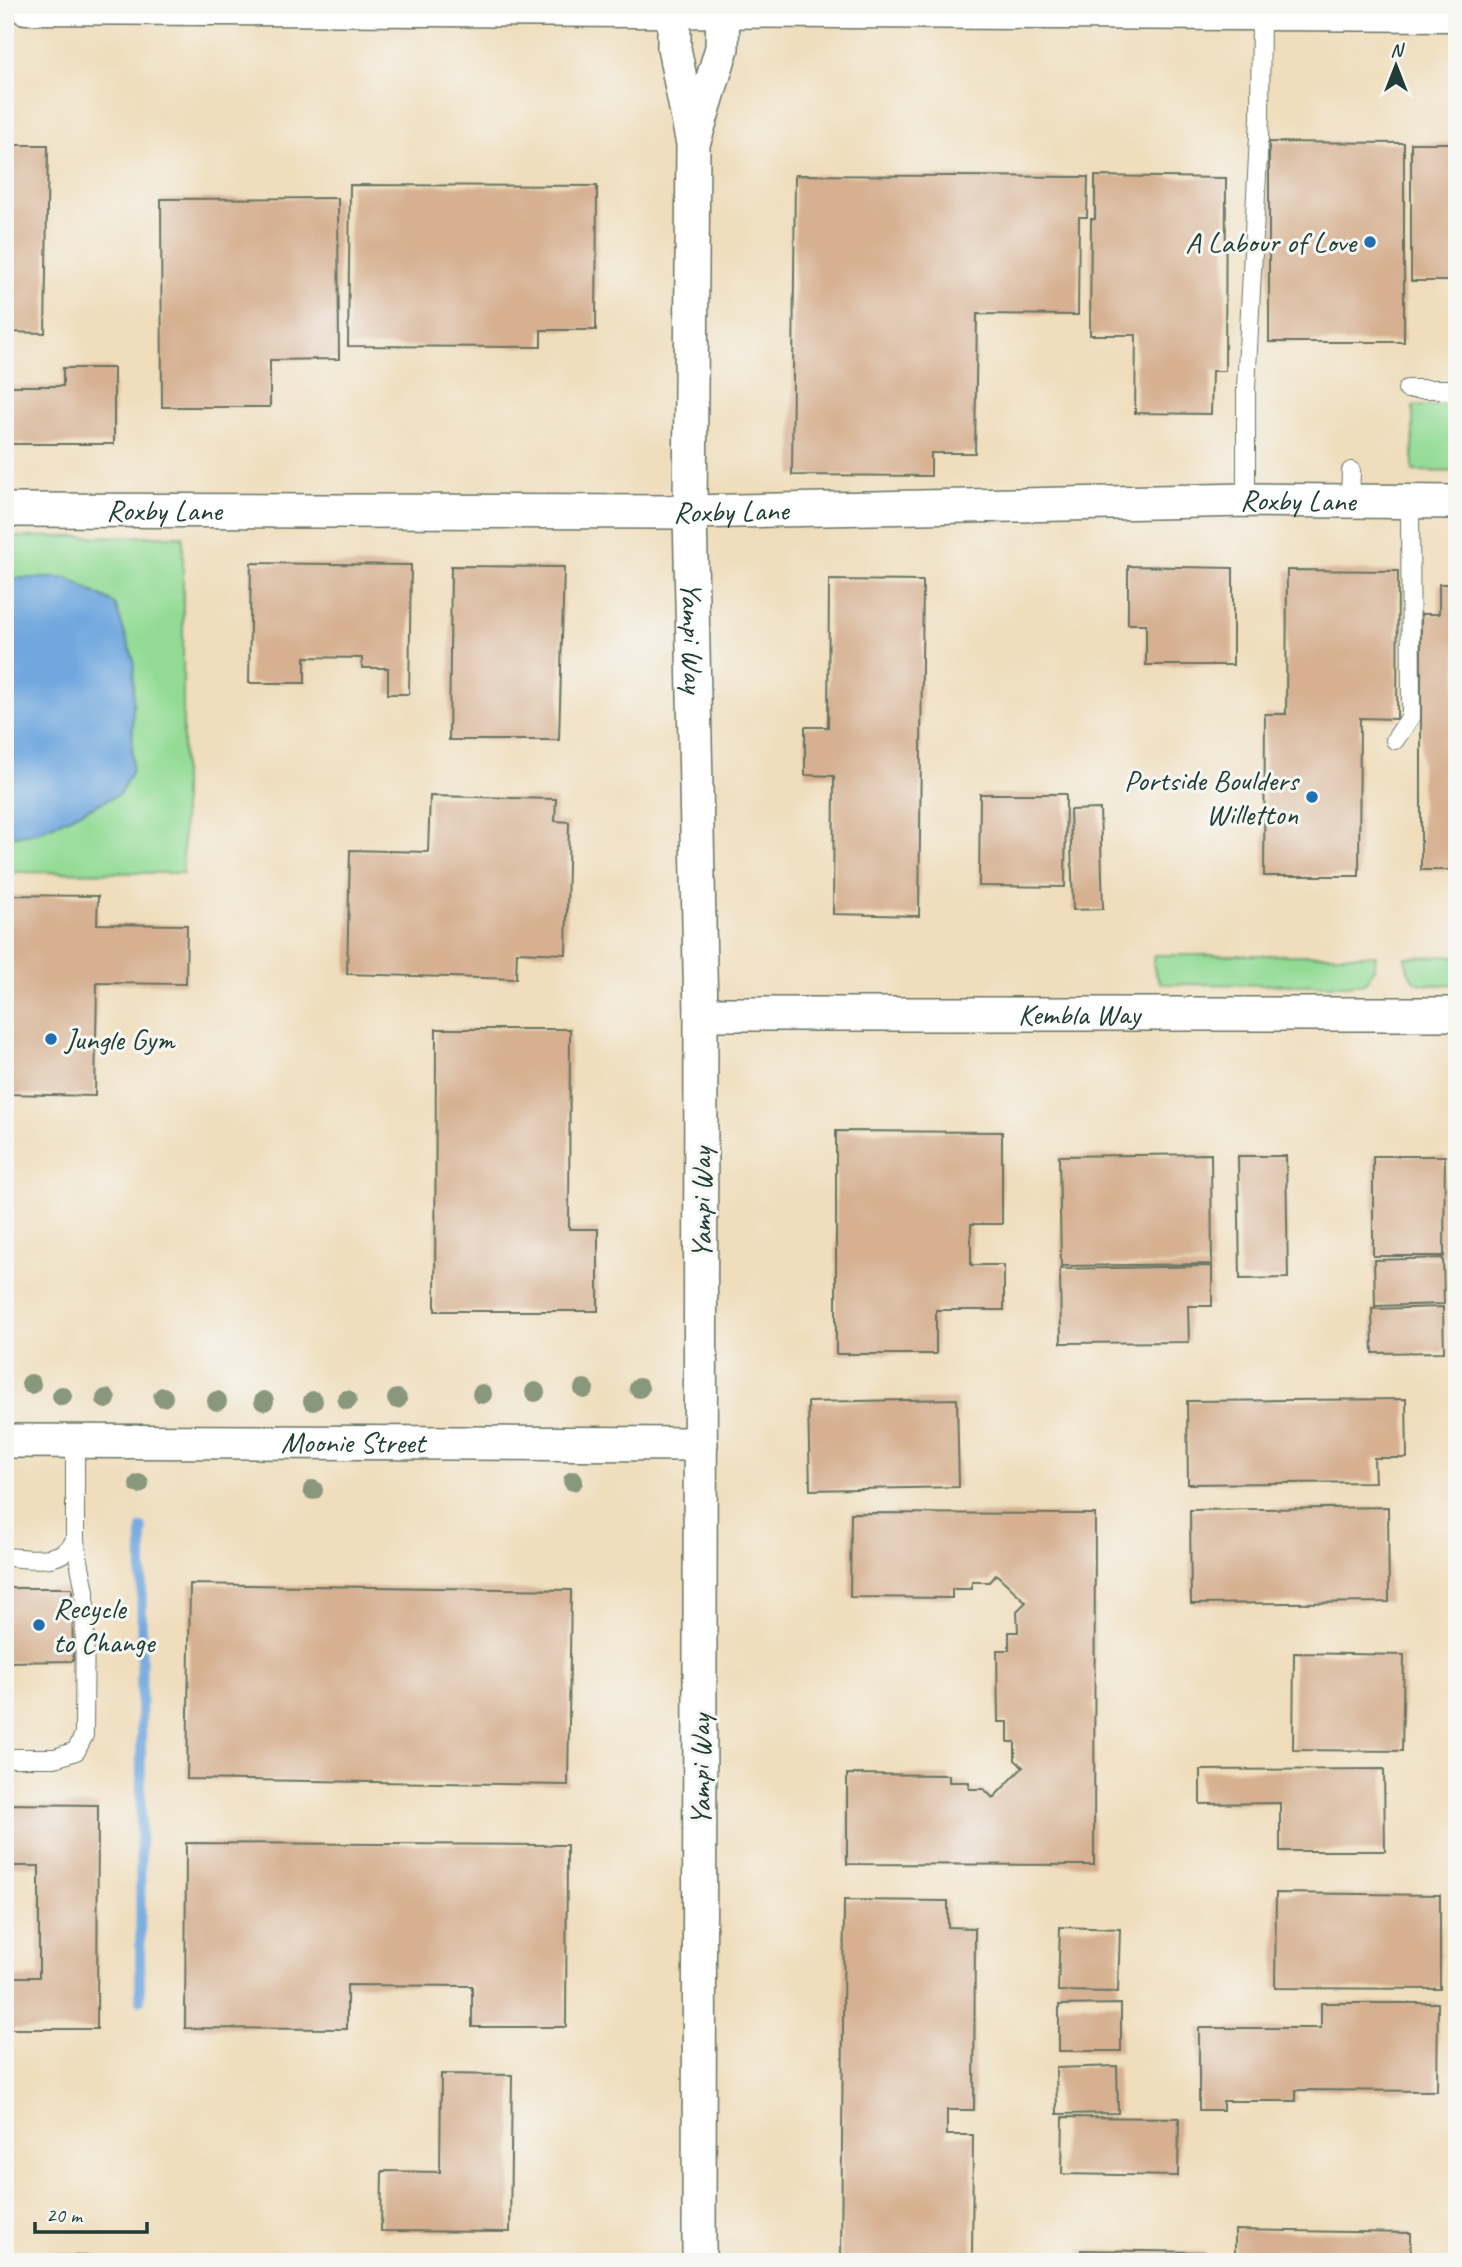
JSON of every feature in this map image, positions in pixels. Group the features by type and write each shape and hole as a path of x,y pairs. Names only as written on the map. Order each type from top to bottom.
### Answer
{"main road":[{"path":"26,5 1457,12"}],"street":[{"name":"Yampi Way","path":"674,7 674,48 693,144 690,512 701,1014 699,2262"},
{"name":"Yampi Way","path":"693,144 722,48 723,7"},
{"name":"Roxby Lane","path":"5,510 690,512 1246,500 1350,486 1410,501 1457,502"},
{"name":"Kembla Way","path":"701,1014 1457,1014"},
{"name":"Moonie Street","path":"5,1441 701,1444"}],"lane":[{"path":"1246,500 1253,388 1261,12"},
{"path":"1407,389 1457,389"},
{"path":"1395,740 1411,716 1410,501"},
{"path":"5,1758 55,1758 76,1751 84,1735 85,1591 75,1541 75,1441"},
{"path":"5,1557 54,1558 68,1553 75,1541"}],"green space":[{"path":"1413,406 1457,406 1457,472 1413,471"},
{"path":"183,536 183,873 5,872 5,537"},
{"path":"1155,955 1376,955 1374,968 1365,983 1346,985 1162,984 1154,970"},
{"path":"1457,956 1457,984 1422,984 1415,981 1407,968 1406,957"}],"water":[{"path":"5,578 68,578 115,604 134,661 132,770 120,794 40,831 5,838"}],"building":[{"path":"1269,142 1404,143 1404,342 1269,342"},
{"path":"1411,143 1457,143 1457,281 1411,281"},
{"path":"5,145 48,145 45,333 5,332"},
{"path":"795,175 1088,177 1087,217 1079,217 1078,315 977,314 975,453 931,453 931,476 792,475"},
{"path":"1095,176 1226,178 1225,371 1212,371 1211,414 1135,413 1136,335 1090,335 1091,219 1095,219"},
{"path":"350,185 597,186 596,330 541,330 541,347 348,346"},
{"path":"338,198 339,359 270,360 270,407 162,407 161,199"},
{"path":"63,368 114,368 114,444 5,444 5,386 63,386"},
{"path":"251,563 411,565 409,694 388,694 388,668 362,668 362,658 305,657 305,683 249,683"},
{"path":"451,566 564,567 559,740 449,740"},
{"path":"1128,566 1233,568 1233,665 1146,665 1146,624 1128,624"},
{"name":"Portside Boulders Willetton","path":"1287,570 1398,571 1397,719 1360,718 1359,876 1264,876 1265,714 1286,714"},
{"path":"829,580 923,581 919,916 833,914 834,776 805,775 805,727 828,727"},
{"path":"1439,584 1457,584 1457,870 1421,870 1421,614 1439,614"},
{"path":"980,794 1066,794 1065,887 979,886"},
{"path":"430,796 556,799 555,821 569,822 566,954 517,952 516,979 347,974 350,850 428,852"},
{"path":"1100,809 1103,909 1073,910 1070,810"},
{"name":"Jungle Gym","path":"5,895 98,896 97,924 187,925 186,984 97,983 95,1096 5,1094"},
{"path":"436,1029 570,1029 569,1229 598,1229 598,1311 435,1311"},
{"path":"836,1131 1002,1132 1002,1224 971,1224 971,1265 1004,1265 1004,1310 936,1310 936,1354 836,1354"},
{"path":"1211,1154 1212,1264 1061,1266 1059,1156"},
{"path":"1238,1156 1286,1156 1288,1278 1240,1279"},
{"path":"1373,1156 1445,1156 1444,1256 1373,1256"},
{"path":"1443,1258 1444,1304 1375,1306 1374,1260"},
{"path":"1212,1266 1212,1306 1188,1306 1189,1342 1061,1343 1060,1269"},
{"path":"1443,1307 1444,1352 1373,1353 1372,1309"},
{"path":"957,1399 959,1487 810,1490 808,1402"},
{"path":"1406,1399 1407,1458 1374,1458 1375,1482 1188,1484 1187,1401"},
{"path":"1388,1507 1389,1602 1191,1604 1190,1510"},
{"path":"851,1513 1095,1514 1094,1865 847,1864 847,1774 949,1775 949,1782 969,1782 969,1789 984,1789 993,1798 1023,1767 1015,1760 1015,1742 1008,1742 1008,1722 998,1722 997,1650 1009,1650 1009,1632 1018,1632 1017,1611 1026,1602 996,1574 989,1582 972,1582 972,1589 952,1589 952,1598 850,1597"},
{"path":"190,1584 571,1590 568,1785 187,1779"},
{"name":"Recycle to Change","path":"5,1588 72,1588 73,1661 5,1662"},
{"path":"1294,1653 1404,1655 1402,1751 1293,1750"},
{"path":"1384,1769 1385,1851 1280,1851 1280,1803 1200,1804 1200,1770"},
{"path":"5,1804 98,1805 97,2029 5,2029 5,1977 39,1977 39,1866 5,1866"},
{"path":"186,1843 567,1845 566,2027 472,2027 472,1986 347,1985 347,2029 185,2028"},
{"path":"1276,1893 1440,1895 1440,1989 1275,1988"},
{"path":"844,1900 948,1901 948,1927 975,1928 974,2110 947,2110 947,2135 973,2135 972,2262 841,2262"},
{"path":"1060,1927 1120,1929 1118,1992 1058,1991"},
{"path":"1321,2003 1438,2003 1437,2091 1296,2090 1296,2101 1223,2101 1223,2110 1199,2110 1199,2028 1321,2028"},
{"path":"1121,2004 1121,2051 1059,2051 1059,2005"},
{"path":"1117,2066 1118,2113 1057,2114 1056,2068"},
{"path":"441,2074 512,2075 510,2232 381,2231 382,2171 440,2172"},
{"path":"1063,2117 1179,2118 1178,2176 1062,2174"},
{"path":"1235,2230 1411,2233 1411,2262 1235,2262"},
{"path":"1081,2250 1205,2252 1204,2262 1081,2262"},
{"path":"5,2255 91,2256 91,2262 5,2262"}],"waterway":[{"path":"140,2000 142,1528"}],"place":[{"name":"A Labour of Love","path":"1370,242"},
{"name":"Portside Boulders Willetton","path":"1312,797"},
{"name":"Jungle Gym","path":"51,1039"},
{"name":"Recycle to Change","path":"39,1625"}]}
